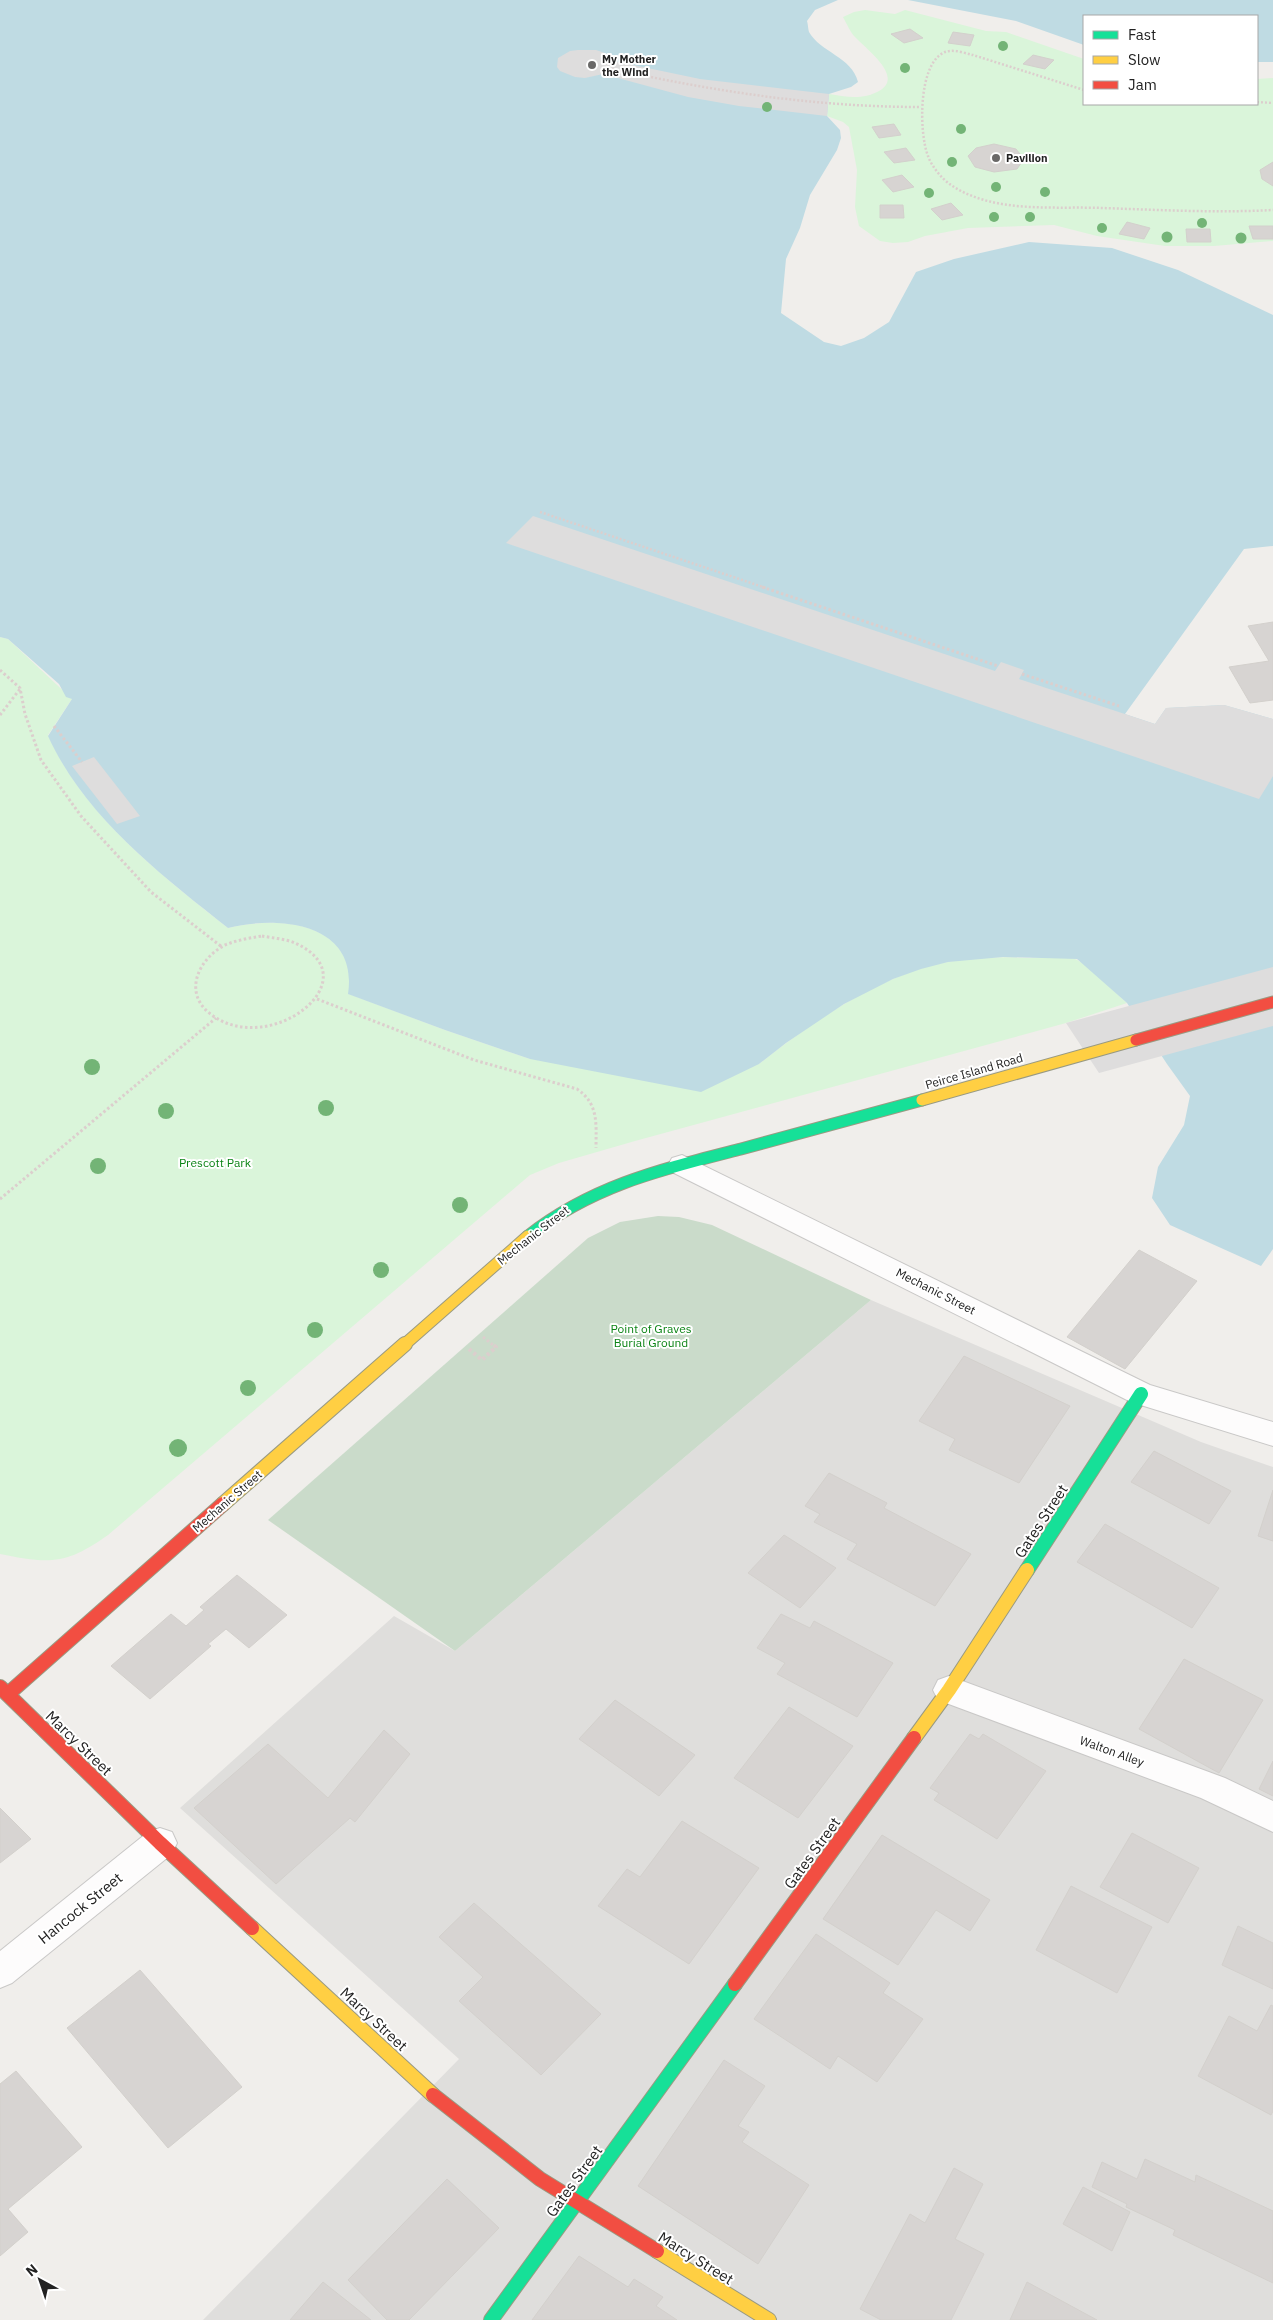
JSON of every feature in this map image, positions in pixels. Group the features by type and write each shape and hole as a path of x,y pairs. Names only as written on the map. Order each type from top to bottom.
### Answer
{"street":[{"name":"Peirce Island Road","path":"682,1165 878,1113 1273,1002"},
{"name":"Mechanic Street","path":"4,1691 531,1234 563,1210 599,1190 639,1176 682,1165 1141,1394 1273,1434"},
{"name":"Gates Street","path":"491,2320 578,2203 949,1690 1141,1394"},
{"name":"Walton Alley","path":"949,1690 1213,1788 1273,1817"},
{"name":"Marcy Street","path":"4,1691 160,1844 438,2099 540,2179 769,2320"},
{"name":"Hancock Street","path":"0,1972 160,1844"}],"path":[{"path":"1083,90 954,51 937,57 929,73 921,107 922,134 927,155 941,176 966,194 1015,205 1202,212 1273,210"},
{"path":"608,68 716,90 782,100 848,106 921,107"},
{"path":"1258,102 1273,103"},
{"path":"540,512 998,666"},
{"path":"0,670 20,688 25,714 41,760 81,816 151,892 222,947"},
{"path":"1022,674 1119,706"},
{"path":"0,714 20,688"},
{"path":"54,726 82,762"},
{"path":"262,936 283,938 302,944 315,955 323,969 324,984 317,999 306,1011 290,1020 272,1026 252,1027 233,1025 216,1018 204,1009 196,997 194,983 198,970 208,958 222,947 241,940 262,936"},
{"path":"317,999 473,1060 519,1074 570,1086 582,1092 590,1100 596,1112 596,1150"},
{"path":"0,1199 216,1018"},
{"path":"464,1345 482,1360 496,1347 478,1333"}],"shaded area":[{"path":"871,1300 1201,1442 1273,1467 1273,2320 203,2320 459,2059 180,1808 394,1616 455,1651"}],"green space":[{"path":"865,10 895,14 905,10 986,31 1006,32 1083,59 1083,105 1258,105 1258,79 1273,78 1273,241 1214,246 1165,246 1097,236 1054,225 968,228 925,236 908,242 893,243 880,241 859,226 855,207 857,170 849,127 843,122 827,116 829,94 848,97 867,96 879,91 886,85 888,78 881,63 853,35 843,17"},
{"name":"Prescott Park","path":"0,637 8,639 72,699 48,735 64,765 82,792 126,842 202,908 228,928 263,923 281,923 317,931 331,941 342,954 350,974 349,994 530,1059 759,1064 815,1023 876,987 897,977 932,965 974,959 1058,957 1075,959 1093,972 1127,1003 1066,1023 635,1141 559,1163 530,1175 108,1535 80,1552 57,1560 32,1559 0,1554"},
{"name":"Point of Graves Burial Ground","path":"658,1216 679,1217 712,1225 871,1300 455,1651 268,1520 588,1238 620,1222"}],"water":[{"path":"0,0 838,0 815,10 807,21 809,32 820,45 849,66 855,73 858,82 851,87 829,94 827,116 840,130 841,138 837,150 810,195 800,228 786,259 781,313 824,342 841,346 864,338 889,322 916,272 954,259 1029,242 1112,248 1178,270 1273,315 1273,546 1244,549 1125,714 1155,724 1166,708 1224,705 1273,719 1273,1249 1261,1266 1170,1225 1152,1198 1158,1167 1184,1125 1190,1096 1127,1003 1077,959 1003,957 948,962 921,969 893,979 844,1004 786,1043 759,1064 701,1092 530,1059 348,994 348,970 341,952 328,938 311,929 291,924 248,924 228,928 176,887 126,842 82,793 48,736 72,699 66,697 59,684 8,639 0,637"},
{"path":"908,0 1273,0 1273,62 1258,62 1258,15 1083,15 1083,45 1016,21"}],"pier":[{"path":"596,50 605,53 614,61 700,79 829,94 827,116 739,106 688,97 603,74 585,78 575,77 560,71 557,67 558,58 570,51"},
{"path":"533,516 995,671 1001,662 1024,670 1019,679 1155,724 1166,708 1224,705 1273,719 1273,776 1259,799 506,543"},
{"path":"94,757 140,816 117,824 72,766"},
{"path":"1273,967 1273,1026 1099,1073 1066,1023"}],"building":[{"path":"910,29 923,38 904,43 891,34"},
{"path":"953,32 974,35 970,46 948,43"},
{"path":"1033,55 1054,60 1045,69 1023,64"},
{"path":"894,124 901,135 879,138 872,127"},
{"name":"Pavilion","path":"994,144 1016,149 1024,159 1017,169 994,172 975,167 968,156 976,148"},
{"path":"906,148 915,160 894,163 884,152"},
{"path":"1273,162 1273,186 1262,179 1260,170"},
{"path":"902,175 914,187 893,192 882,180"},
{"path":"951,203 963,215 942,220 931,209"},
{"path":"880,205 903,205 904,218 880,218"},
{"path":"1127,222 1150,228 1144,239 1119,234"},
{"path":"1249,226 1273,226 1273,239 1253,239"},
{"path":"1186,229 1210,229 1211,242 1187,242"},
{"path":"1273,622 1273,700 1250,703 1229,667 1269,661 1248,626"},
{"path":"1139,1250 1197,1281 1125,1369 1067,1337"},
{"path":"964,1356 1070,1406 1019,1483 949,1450 955,1439 919,1421"},
{"path":"1154,1451 1231,1491 1209,1524 1131,1482"},
{"path":"829,1473 887,1503 884,1508 971,1554 935,1606 847,1559 857,1544 814,1522 820,1514 805,1506"},
{"path":"1273,1490 1273,1541 1258,1536"},
{"path":"1105,1524 1219,1588 1192,1628 1077,1562"},
{"path":"784,1535 836,1568 800,1608 748,1573"},
{"path":"237,1575 287,1615 249,1648 226,1629 208,1644 211,1646 150,1699 111,1666 171,1614 186,1626 204,1610 200,1607"},
{"path":"781,1614 810,1628 814,1621 893,1663 857,1717 777,1674 785,1663 757,1648"},
{"path":"1184,1659 1263,1700 1219,1773 1139,1729"},
{"path":"615,1700 695,1755 659,1796 579,1739"},
{"path":"789,1707 853,1746 798,1818 734,1778"},
{"path":"384,1730 410,1754 355,1822 350,1818 276,1884 194,1808 268,1744 328,1798"},
{"path":"970,1734 979,1739 983,1734 1046,1771 997,1839 934,1800 939,1793 930,1788"},
{"path":"1273,1761 1273,1796 1259,1789"},
{"path":"0,1808 31,1839 0,1863"},
{"path":"682,1821 759,1868 689,1964 598,1906 627,1869 640,1877"},
{"path":"1132,1833 1199,1868 1168,1923 1100,1887"},
{"path":"882,1835 990,1900 970,1931 936,1910 898,1965 823,1919"},
{"path":"1071,1886 1152,1927 1117,1993 1036,1950"},
{"path":"474,1903 601,2014 541,2075 459,2001 483,1977 439,1937"},
{"path":"1238,1926 1273,1943 1273,1989 1222,1965"},
{"path":"816,1934 890,1983 883,1993 923,2019 877,2082 838,2056 830,2069 754,2019"},
{"path":"140,1970 242,2087 168,2148 67,2028"},
{"path":"1271,2005 1273,2006 1273,2111 1271,2115 1198,2076 1229,2016 1257,2031"},
{"path":"724,2060 765,2086 738,2126 749,2132 742,2142 809,2185 758,2264 638,2186"},
{"path":"16,2071 82,2147 8,2209 28,2232 0,2256 0,2084"},
{"path":"1145,2159 1195,2182 1196,2175 1273,2211 1273,2283 1173,2235 1175,2230 1126,2207 1127,2204 1092,2187 1102,2162 1137,2179"},
{"path":"954,2168 983,2184 955,2239 984,2254 951,2320 881,2320 860,2309 910,2214 925,2223"},
{"path":"447,2179 499,2228 409,2320 387,2320 348,2280"},
{"path":"1083,2187 1130,2212 1112,2251 1063,2224"},
{"path":"579,2256 628,2287 634,2279 663,2297 656,2306 677,2320 532,2320"},
{"path":"323,2282 371,2320 290,2320"},
{"path":"1027,2282 1097,2320 1010,2320"}],"traffic: fast":[{"path":"528,1236 567,1208 639,1176 922,1100"},
{"path":"1027,1570 1141,1394"},
{"path":"491,2320 735,1984"}],"traffic: slow":[{"path":"922,1100 1136,1040"},
{"path":"223,1504 528,1236"},
{"path":"914,1738 949,1690 1027,1570"},
{"path":"252,1928 433,2095"},
{"path":"657,2251 769,2320"}],"traffic: jam":[{"path":"1136,1040 1273,1002"},
{"path":"8,1694 223,1504"},
{"path":"0,1687 160,1843 252,1928"},
{"path":"735,1984 914,1738"},
{"path":"433,2095 540,2179 657,2251"}],"place":[{"name":"My Mother the Wind","path":"592,65"},
{"name":"Pavilion","path":"996,158"}]}
